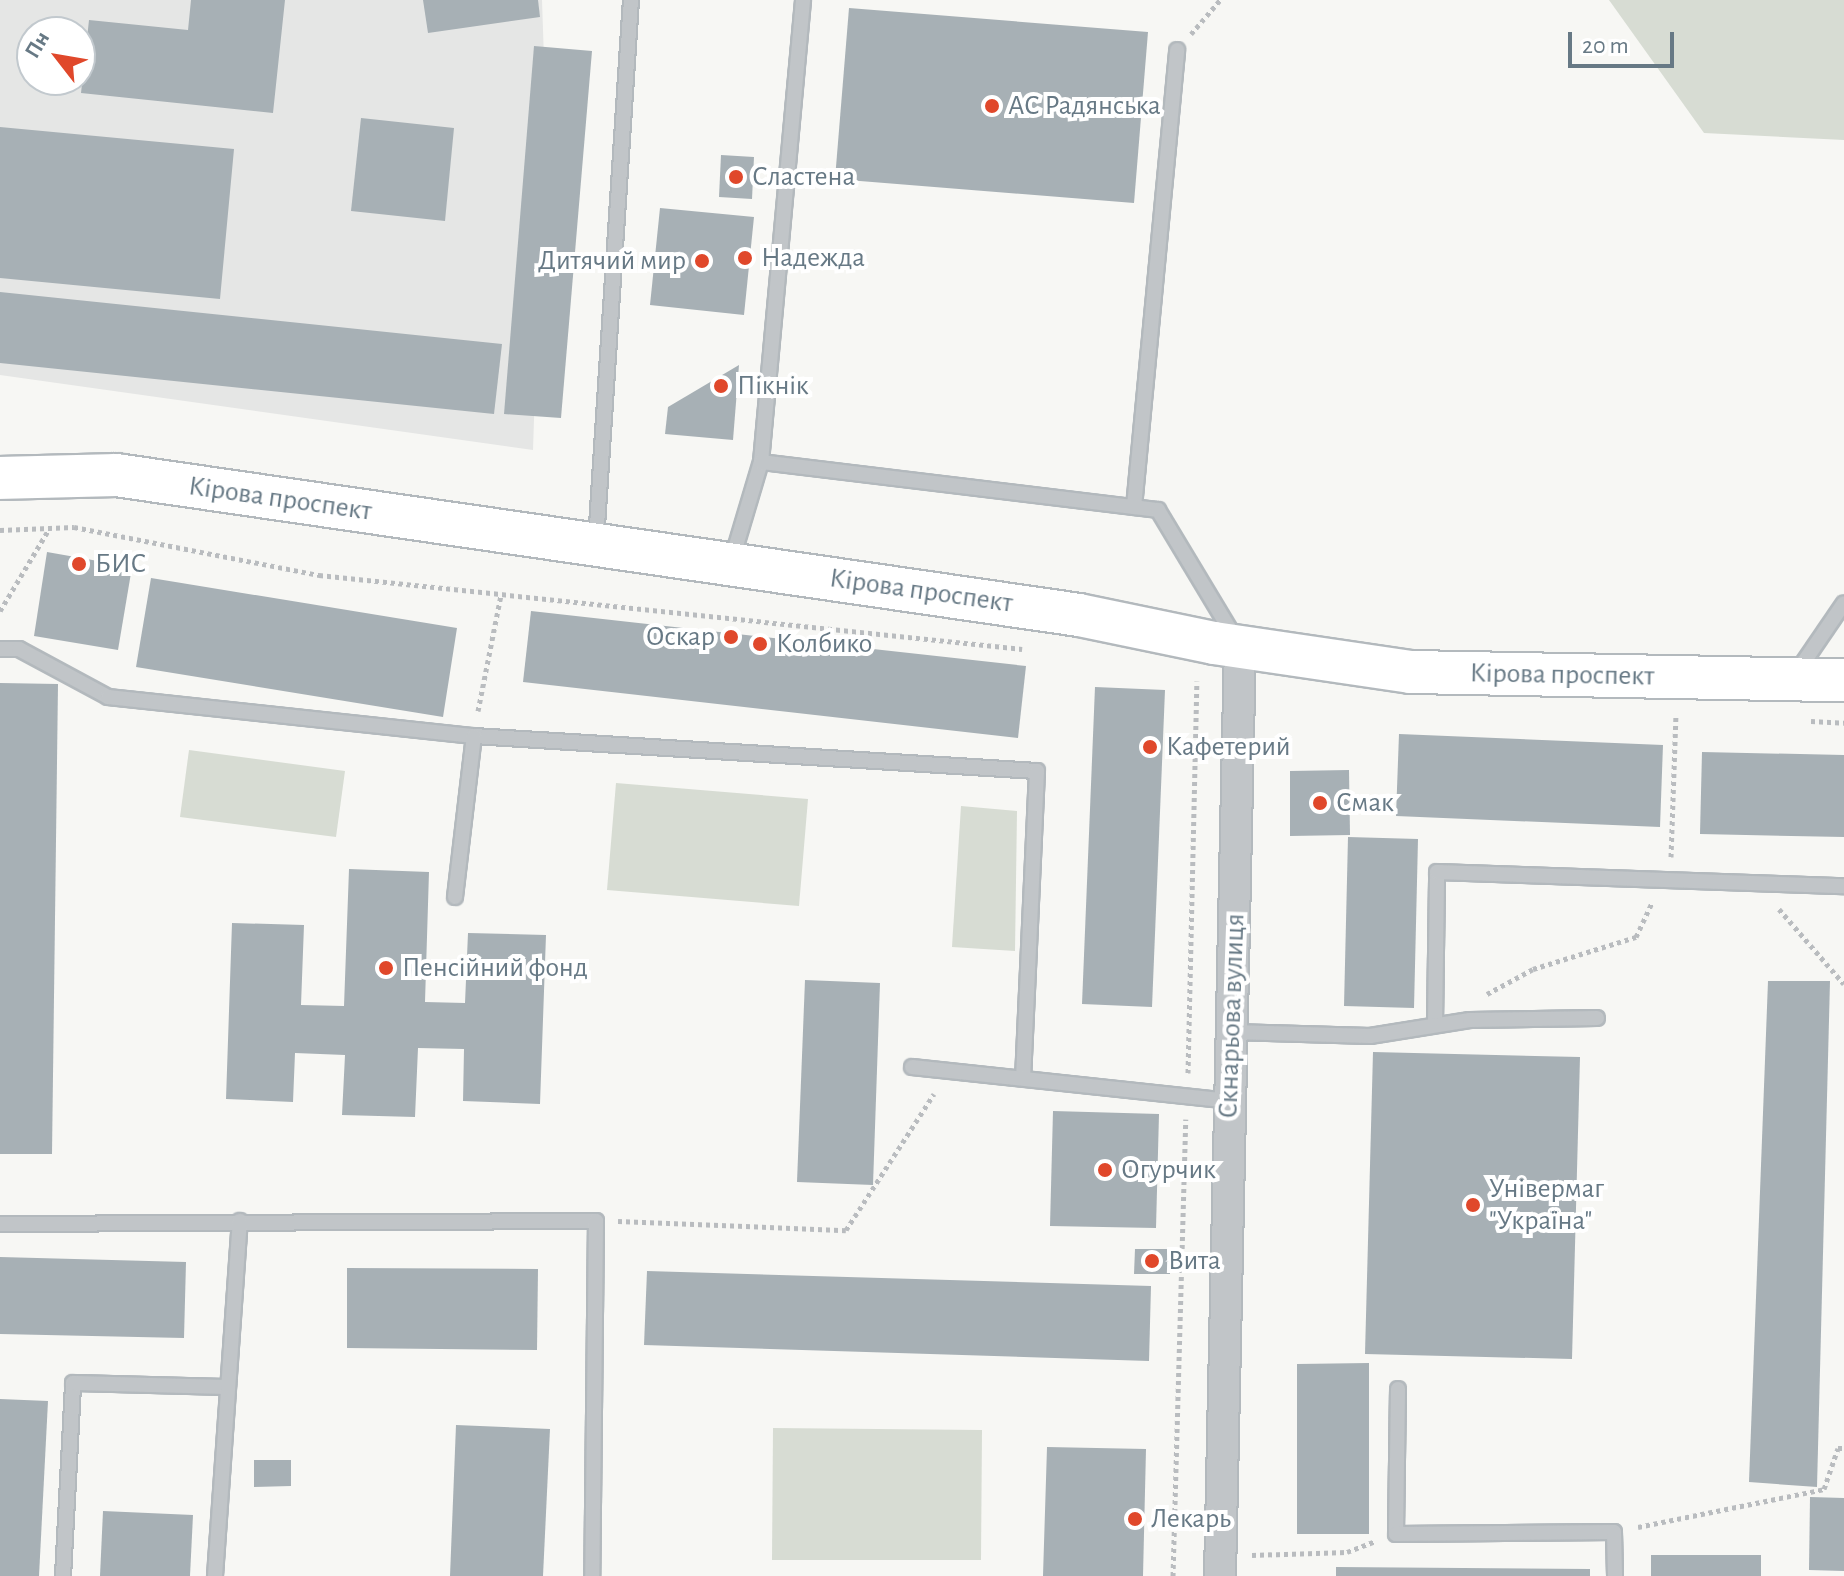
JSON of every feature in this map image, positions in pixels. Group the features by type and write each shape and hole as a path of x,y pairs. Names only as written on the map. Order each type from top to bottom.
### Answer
{"street":[{"name":"Кірова проспект","path":"0,478 116,475 1079,615 1240,647 1411,672 1844,680"},
{"name":"Скнарьова вулиця","path":"1220,1566 1240,647"}],"lane":[{"path":"596,545 631,0"},
{"path":"731,563 761,462 803,0"},
{"path":"1134,507 1177,50"},
{"path":"761,462 1158,510 1240,647"},
{"path":"1793,679 1844,603"},
{"path":"0,649 19,649 108,697 474,736 1037,771 1023,1077"},
{"path":"455,897 474,736"},
{"path":"1435,1024 1437,872 1844,886"},
{"path":"1233,1032 1370,1036 1435,1024 1522,1016 1597,1018"},
{"path":"912,1067 1229,1101"},
{"path":"215,1576 240,1221"},
{"path":"0,1224 596,1221 592,1576"},
{"path":"63,1576 73,1383 228,1387"},
{"path":"1398,1389 1396,1534 1614,1532 1615,1576"}],"path":[{"path":"1177,50 1220,0"},
{"path":"0,530 74,527 319,575 1036,651"},
{"path":"0,611 50,528"},
{"path":"474,736 501,595"},
{"path":"1173,1576 1199,681 1185,678"},
{"path":"1435,1024 1533,969 1636,937 1674,850 1676,714"},
{"path":"1756,883 1844,984"},
{"path":"596,1221 846,1230 950,1069"},
{"path":"1614,1532 1824,1489 1838,1448 1844,1448"},
{"path":"1220,1566 1347,1552 1396,1534"}],"shaded area":[{"path":"0,0 542,0 545,89 533,450 0,375"},
{"path":"1609,0 1844,0 1844,140 1704,133"},
{"path":"189,750 345,771 336,837 180,817"},
{"path":"616,783 808,799 799,906 607,890"},
{"path":"961,806 1017,811 1015,951 952,947"},
{"path":"773,1428 982,1430 981,1560 772,1560"}],"building":[{"path":"191,0 285,0 273,113 96,95 96,21 188,30"},
{"path":"423,0 538,0 540,17 428,33"},
{"name":"АС Радянська","path":"849,8 1148,32 1134,203 835,179"},
{"path":"534,46 592,51 561,418 504,414"},
{"path":"361,118 454,128 445,221 351,211"},
{"path":"0,127 234,149 220,299 0,278"},
{"name":"Сластена","path":"721,155 754,157 752,199 719,197"},
{"name":"Дитячий мир","path":"660,208 754,217 744,315 650,305"},
{"path":"0,292 502,344 494,414 0,363"},
{"name":"Пікнік","path":"739,365 733,440 665,434 668,407"},
{"path":"47,552 132,567 118,650 34,636"},
{"path":"151,578 457,628 443,717 136,667"},
{"path":"531,611 1026,666 1018,738 523,682"},
{"path":"0,683 58,684 52,1154 0,1154"},
{"path":"1095,687 1165,690 1152,1007 1082,1004"},
{"path":"1399,734 1663,745 1660,827 1396,816"},
{"path":"1702,752 1844,755 1844,837 1700,834"},
{"name":"Смак","path":"1349,770 1350,835 1290,836 1290,771"},
{"path":"1348,837 1418,839 1414,1008 1344,1006"},
{"name":"Пенсійний фонд","path":"349,869 429,872 425,1002 465,1003 468,933 546,935 540,1104 463,1101 464,1049 418,1048 415,1117 342,1115 345,1055 295,1053 293,1102 226,1099 232,923 304,925 301,1005 344,1006"},
{"path":"805,980 880,983 873,1185 797,1182"},
{"path":"1768,981 1830,981 1817,1487 1749,1482"},
{"name":"Універмаг \"Україна\"","path":"1373,1052 1580,1057 1572,1359 1365,1354"},
{"name":"Огурчик","path":"1053,1111 1159,1114 1156,1228 1050,1226"},
{"name":"Вита","path":"1135,1249 1170,1249 1170,1274 1134,1274"},
{"path":"0,1257 186,1262 184,1338 0,1334"},
{"path":"347,1268 538,1269 537,1350 347,1348"},
{"path":"647,1271 1151,1286 1149,1361 644,1345"},
{"path":"1369,1363 1369,1534 1297,1534 1297,1364"},
{"path":"0,1399 48,1401 39,1576 0,1576"},
{"path":"456,1425 550,1429 543,1576 450,1576"},
{"path":"1047,1447 1146,1449 1143,1576 1043,1576"},
{"path":"254,1460 291,1460 291,1486 254,1487"},
{"path":"1810,1497 1844,1498 1844,1571 1809,1570"},
{"path":"103,1511 193,1515 190,1576 100,1576"},
{"path":"1651,1555 1761,1555 1761,1576 1651,1576"},
{"path":"1336,1567 1590,1569 1590,1576 1336,1576"}],"place":[{"name":"АС Радянська","path":"992,106"},
{"name":"Сластена","path":"736,177"},
{"name":"Надежда","path":"745,258"},
{"name":"Дитячий мир","path":"702,261"},
{"name":"Пікнік","path":"721,386"},
{"name":"БИС","path":"79,564"},
{"name":"Оскар","path":"731,637"},
{"name":"Колбико","path":"760,644"},
{"name":"Кафетерий","path":"1150,747"},
{"name":"Смак","path":"1320,803"},
{"name":"Пенсійний фонд","path":"386,968"},
{"name":"Огурчик","path":"1105,1170"},
{"name":"Універмаг \"Україна\"","path":"1473,1205"},
{"name":"Вита","path":"1152,1261"},
{"name":"Лекарь","path":"1135,1519"}]}
